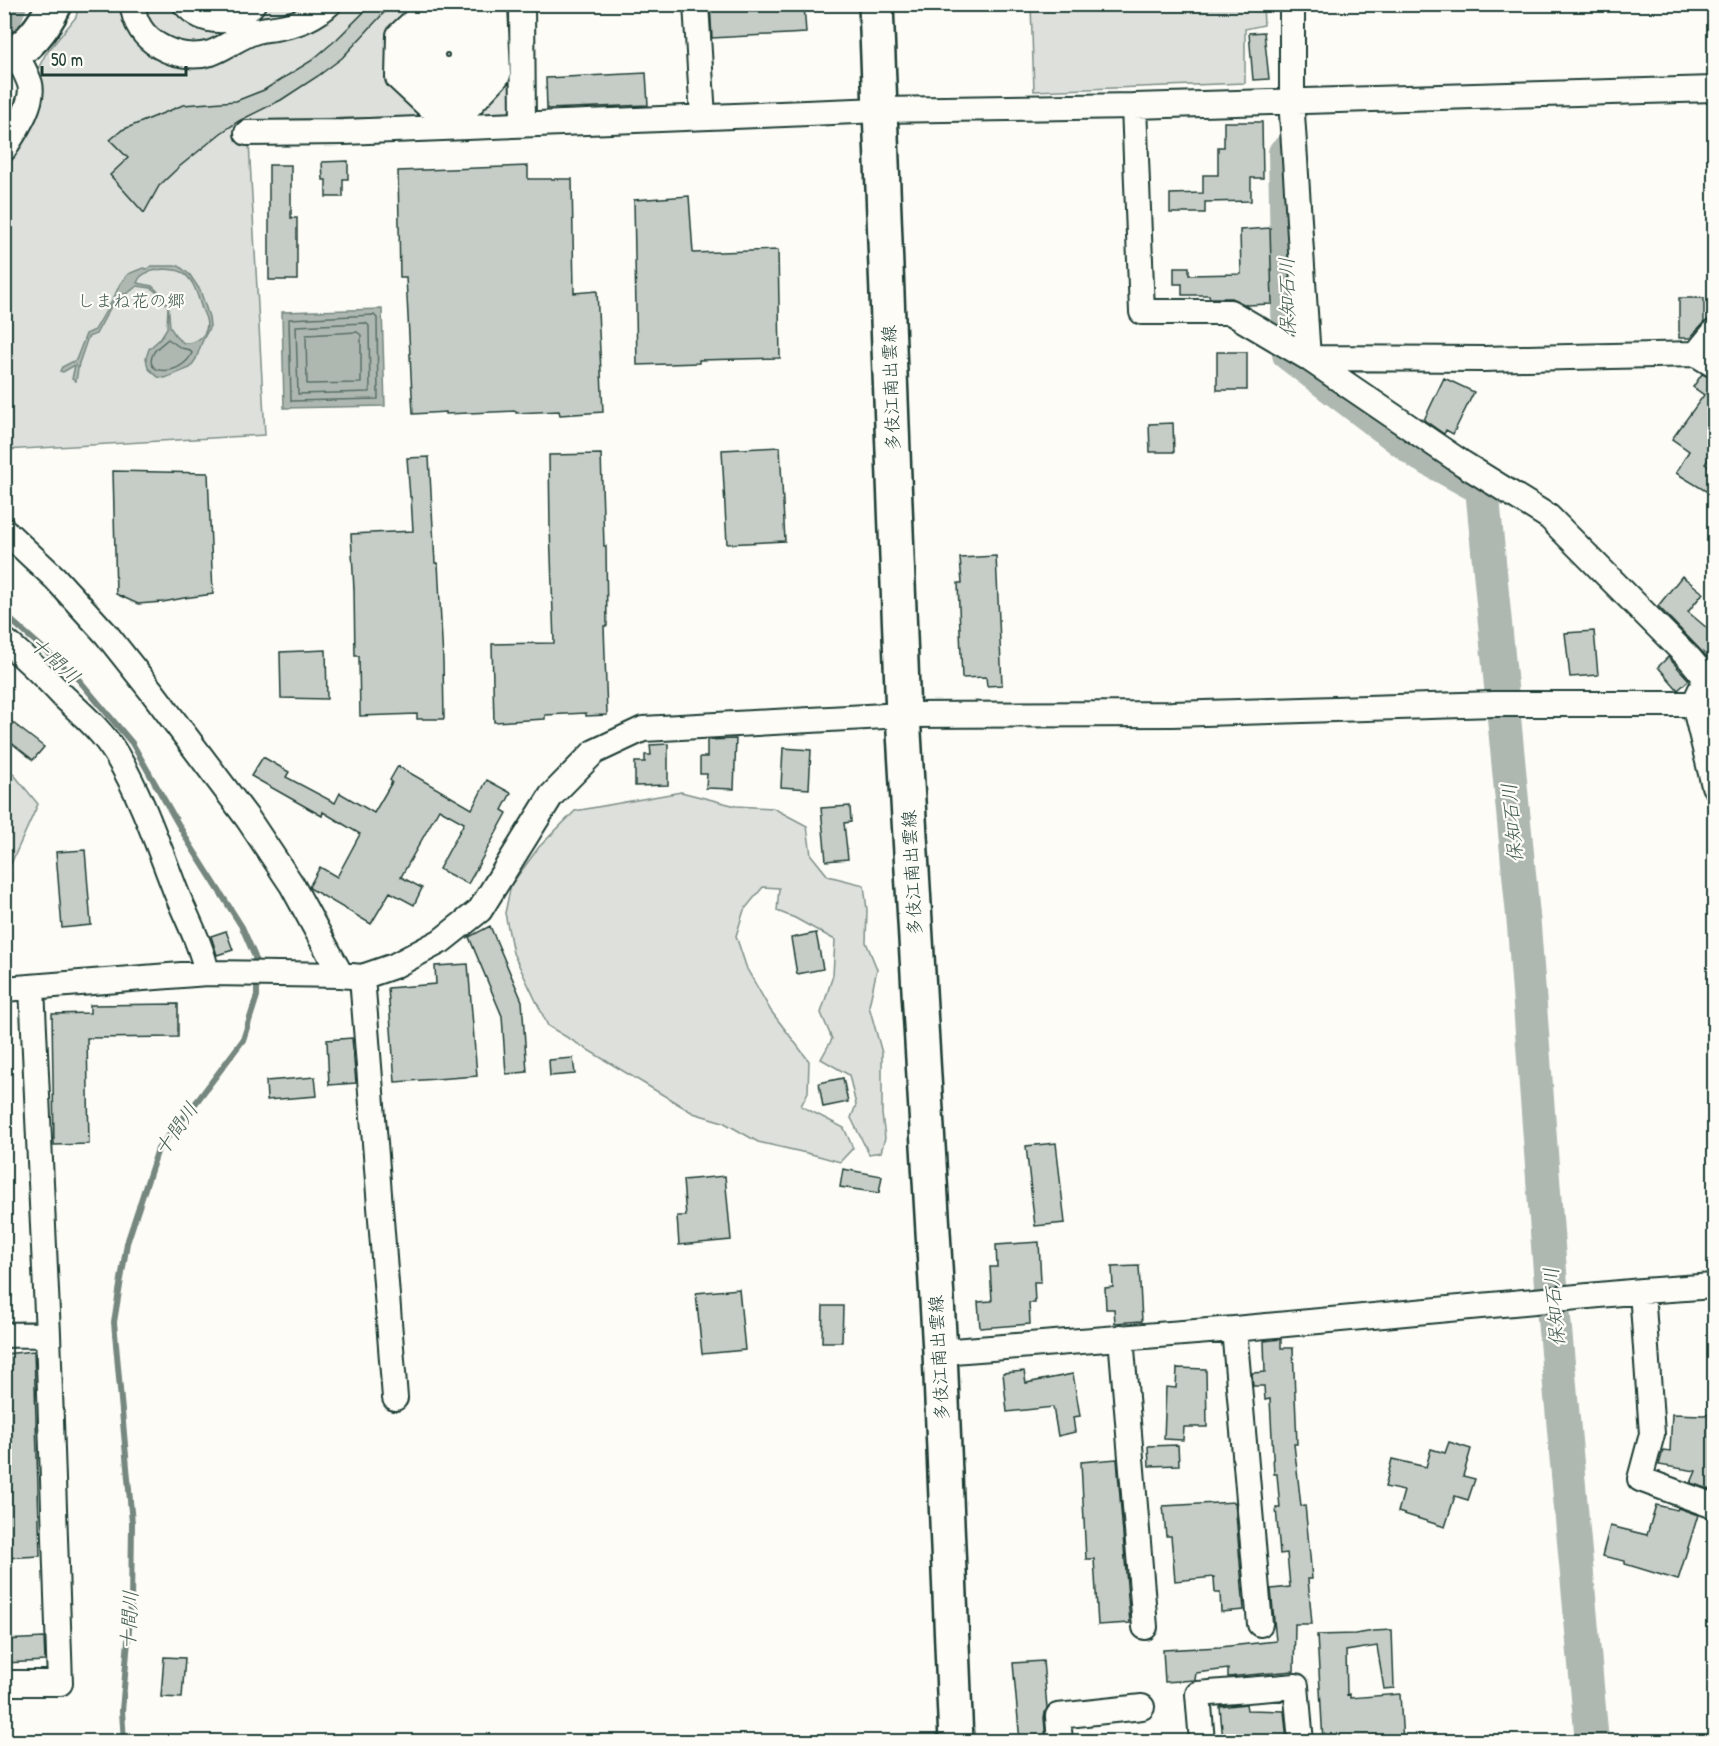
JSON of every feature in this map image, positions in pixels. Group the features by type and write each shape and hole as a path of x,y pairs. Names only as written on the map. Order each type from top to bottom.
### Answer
{"main road":[{"path":"10,57 28,45 43,27 55,4"},
{"name":"多伎江南出雲線","path":"876,4 903,715 940,1352 956,1742"}],"street":[{"path":"133,4 136,20 144,35 153,43 181,54 198,56 213,52 254,32 281,27 313,17 329,4"},
{"path":"184,4 196,14 213,20 241,16 253,4"},
{"path":"522,4 523,125"},
{"path":"696,4 703,117"},
{"path":"1292,4 1292,102 1308,358"},
{"path":"401,9 450,51 498,75 494,32 450,51"},
{"path":"381,58 450,51 496,53"},
{"path":"4,149 23,117 31,93 30,85 10,57"},
{"path":"247,133 344,132 880,110 1134,106 1714,89"},
{"path":"1134,106 1142,312 1230,312 1308,358 1462,463 1549,517 1690,659 1706,678 1704,702 1714,786"},
{"path":"1308,358 1705,360 1714,332"},
{"path":"4,530 55,578 100,627 160,702 248,819 351,976 395,1398"},
{"path":"4,640 92,724 116,753 135,789 181,905 204,955 207,973"},
{"path":"4,989 207,973 351,976 394,966 441,941 480,910 551,796 594,752 643,729 903,715 1172,714 1494,704 1704,702"},
{"path":"4,1683 60,1683 48,1334 32,987"},
{"path":"940,1352 1234,1329 1714,1286"},
{"path":"1642,1291 1652,1434 1640,1479 1714,1506"},
{"path":"1234,1329 1260,1624"},
{"path":"4,1335 48,1334"},
{"path":"1121,1337 1145,1628"},
{"path":"1202,1742 1198,1694 1296,1686 1301,1742"},
{"path":"1060,1742 1058,1716 1142,1707"}],"green space":[{"name":"しまね花の郷","path":"79,5 508,5 511,109 505,115 258,120 249,142 265,435 5,450 5,166 19,141 38,96 38,69 45,55 76,17"},
{"path":"1031,5 1263,5 1264,25 1245,29 1245,83 1034,91"},
{"path":"5,766 38,804 5,877"},
{"path":"681,792 736,806 773,808 807,826 811,855 828,876 864,885 867,910 866,942 877,969 869,1006 882,1053 882,1114 885,1138 881,1152 869,1154 851,1118 856,1105 849,1075 821,1059 832,1039 821,1013 833,975 835,940 777,911 779,888 763,887 744,910 736,936 747,969 771,1011 809,1061 808,1092 801,1106 844,1128 853,1148 840,1162 758,1142 723,1122 693,1113 548,1026 513,953 505,913 511,885 539,847 575,811"}],"water":[{"path":"151,266 179,266 190,275 200,290 210,326 190,368 165,378 158,377 148,368 146,358 149,349 160,339 167,328 168,306 151,288 137,286 128,293 118,296 96,334 88,337 79,363 76,381 72,379 75,365 63,372 60,371 62,367 76,360 86,334 95,330 120,284 128,274 143,268 147,269","holes":["164,269 177,270 192,283 207,324 198,340 184,343 177,338 170,327 168,301 152,286 137,283 145,274"]},
{"path":"382,309 385,406 284,408 282,312"}],"building":[{"path":"372,4 392,4 342,58 281,100 239,121 221,133 179,167 159,186 144,213 110,175 128,158 110,140 122,130 183,105 236,101 264,90 311,61"},
{"path":"710,4 804,4 806,33 712,38"},
{"path":"1264,32 1269,79 1253,80 1249,33"},
{"path":"646,73 648,105 547,109 546,78"},
{"path":"1224,122 1262,122 1263,178 1251,178 1251,201 1205,202 1205,213 1170,213 1170,194 1203,193 1203,175 1218,175 1218,147 1224,147"},
{"path":"348,161 348,179 343,179 343,197 326,197 326,180 323,180 322,162"},
{"path":"269,165 291,165 291,218 297,218 297,280 269,280"},
{"path":"528,166 528,179 572,179 574,293 597,291 603,412 560,415 559,411 413,414 406,277 400,277 398,171"},
{"path":"689,196 693,253 778,250 780,358 699,360 699,363 637,365 634,200"},
{"path":"1270,228 1272,304 1246,305 1231,298 1182,295 1182,284 1174,284 1174,267 1189,267 1189,275 1241,274 1240,230"},
{"path":"1679,298 1704,298 1704,322 1690,338 1679,338"},
{"path":"1217,352 1247,352 1247,390 1217,390"},
{"path":"1702,374 1714,379 1714,451 1705,464 1714,470 1714,496 1676,473 1689,451 1672,439 1704,395 1693,387"},
{"path":"1444,378 1474,392 1453,434 1446,430 1444,434 1424,420"},
{"path":"1173,423 1174,452 1150,452 1149,424"},
{"path":"780,447 785,541 727,544 722,450"},
{"path":"601,454 604,546 606,546 607,626 604,626 607,715 586,716 586,713 545,715 545,719 494,722 492,644 554,643 549,455"},
{"path":"429,457 435,563 438,563 444,719 417,719 417,714 360,716 359,656 355,656 351,534 413,531 407,458"},
{"path":"113,471 208,473 213,594 138,604 116,594"},
{"path":"996,556 1002,685 987,686 986,677 962,678 958,583 962,583 960,558"},
{"path":"1682,576 1703,593 1688,612 1714,634 1714,658 1711,661 1658,606"},
{"path":"1594,631 1598,675 1570,677 1565,633"},
{"path":"326,650 327,699 281,698 280,652"},
{"path":"1668,657 1689,680 1678,690 1658,667"},
{"path":"4,716 44,747 33,760 4,737"},
{"path":"736,739 734,789 706,788 707,774 700,774 700,757 707,757 707,740"},
{"path":"668,744 668,785 635,786 635,762 645,762 645,755 651,755 650,745"},
{"path":"783,748 811,750 809,789 781,787"},
{"path":"263,757 289,772 286,777 335,803 340,793 374,813 392,782 390,780 398,766 472,809 487,780 511,793 502,810 507,813 468,884 439,869 464,823 439,809 401,877 422,888 414,905 390,892 371,924 309,887 320,867 337,877 360,834 323,812 322,816 251,776"},
{"path":"850,806 851,822 844,823 848,859 826,861 821,808"},
{"path":"85,850 91,925 62,928 56,852"},
{"path":"490,926 522,1001 527,1072 506,1074 502,1016 469,937"},
{"path":"226,931 233,950 217,955 211,936"},
{"path":"816,933 823,969 797,974 791,938"},
{"path":"468,964 477,1076 395,1082 388,988 436,984 435,966"},
{"path":"178,1004 178,1037 87,1038 89,1144 54,1145 52,1014 90,1013 90,1005"},
{"path":"352,1038 356,1083 329,1085 327,1040"},
{"path":"573,1058 575,1074 550,1076 549,1060"},
{"path":"315,1077 317,1096 267,1100 266,1081"},
{"path":"843,1078 848,1102 823,1107 819,1083"},
{"path":"1056,1143 1065,1223 1035,1226 1026,1146"},
{"path":"843,1169 882,1176 879,1193 840,1187"},
{"path":"725,1176 731,1240 679,1245 677,1216 686,1216 683,1180"},
{"path":"1039,1242 1041,1282 1034,1282 1035,1303 1029,1303 1030,1324 980,1328 978,1302 992,1301 990,1267 997,1267 996,1245"},
{"path":"1139,1266 1142,1321 1115,1323 1114,1309 1106,1309 1105,1288 1113,1287 1112,1267"},
{"path":"739,1289 745,1350 702,1354 696,1293"},
{"path":"823,1306 843,1306 842,1342 822,1342"},
{"path":"1281,1339 1281,1348 1293,1348 1297,1444 1294,1444 1301,1506 1305,1505 1312,1579 1308,1579 1312,1624 1295,1624 1294,1671 1228,1677 1228,1669 1196,1673 1195,1680 1165,1682 1163,1650 1276,1641 1271,1589 1290,1587 1287,1553 1280,1554 1276,1508 1280,1508 1277,1474 1274,1474 1270,1399 1265,1400 1264,1386 1253,1386 1252,1373 1265,1372 1264,1341"},
{"path":"34,1351 40,1556 4,1558 4,1354"},
{"path":"1177,1368 1206,1369 1207,1427 1184,1427 1183,1440 1164,1439 1166,1387 1176,1388"},
{"path":"1024,1371 1026,1383 1073,1374 1080,1416 1073,1417 1075,1432 1058,1436 1053,1407 1007,1412 1003,1373"},
{"path":"1672,1414 1714,1414 1714,1491 1691,1483 1696,1471 1659,1465 1663,1450 1670,1451"},
{"path":"1449,1442 1471,1449 1463,1476 1475,1479 1468,1500 1455,1496 1445,1527 1398,1512 1404,1491 1385,1487 1392,1459 1426,1467 1431,1449 1445,1453"},
{"path":"1178,1445 1179,1465 1149,1466 1148,1446"},
{"path":"1117,1459 1130,1623 1098,1625 1094,1559 1086,1559 1081,1462"},
{"path":"1235,1502 1244,1610 1221,1612 1220,1593 1215,1593 1214,1577 1175,1581 1171,1536 1166,1536 1163,1506"},
{"path":"1656,1505 1677,1510 1678,1508 1698,1515 1678,1580 1625,1564 1625,1561 1602,1556 1610,1526 1647,1535"},
{"path":"1392,1630 1394,1688 1384,1689 1377,1646 1346,1651 1347,1695 1350,1694 1350,1698 1400,1694 1403,1742 1323,1742 1317,1635"},
{"path":"44,1638 45,1661 4,1663 4,1640"},
{"path":"164,1657 185,1658 182,1698 161,1697"},
{"path":"1043,1661 1047,1708 1044,1717 1046,1742 1020,1742 1013,1663"},
{"path":"1246,1704 1247,1710 1284,1711 1287,1741 1266,1741 1266,1737 1223,1741 1220,1707"}],"waterway":[{"name":"十間川","path":"4,20 10,4"},
{"name":"保知石川","path":"1285,153 1289,354 1420,454 1482,488 1524,926 1551,1285 1592,1742"},
{"name":"十間川","path":"4,614 79,680 132,743 189,843 242,927 255,957 256,970"},
{"name":"十間川","path":"124,1742 122,1711 131,1605 132,1523 114,1322 127,1243 158,1149 243,1040 257,996 257,980"}]}
